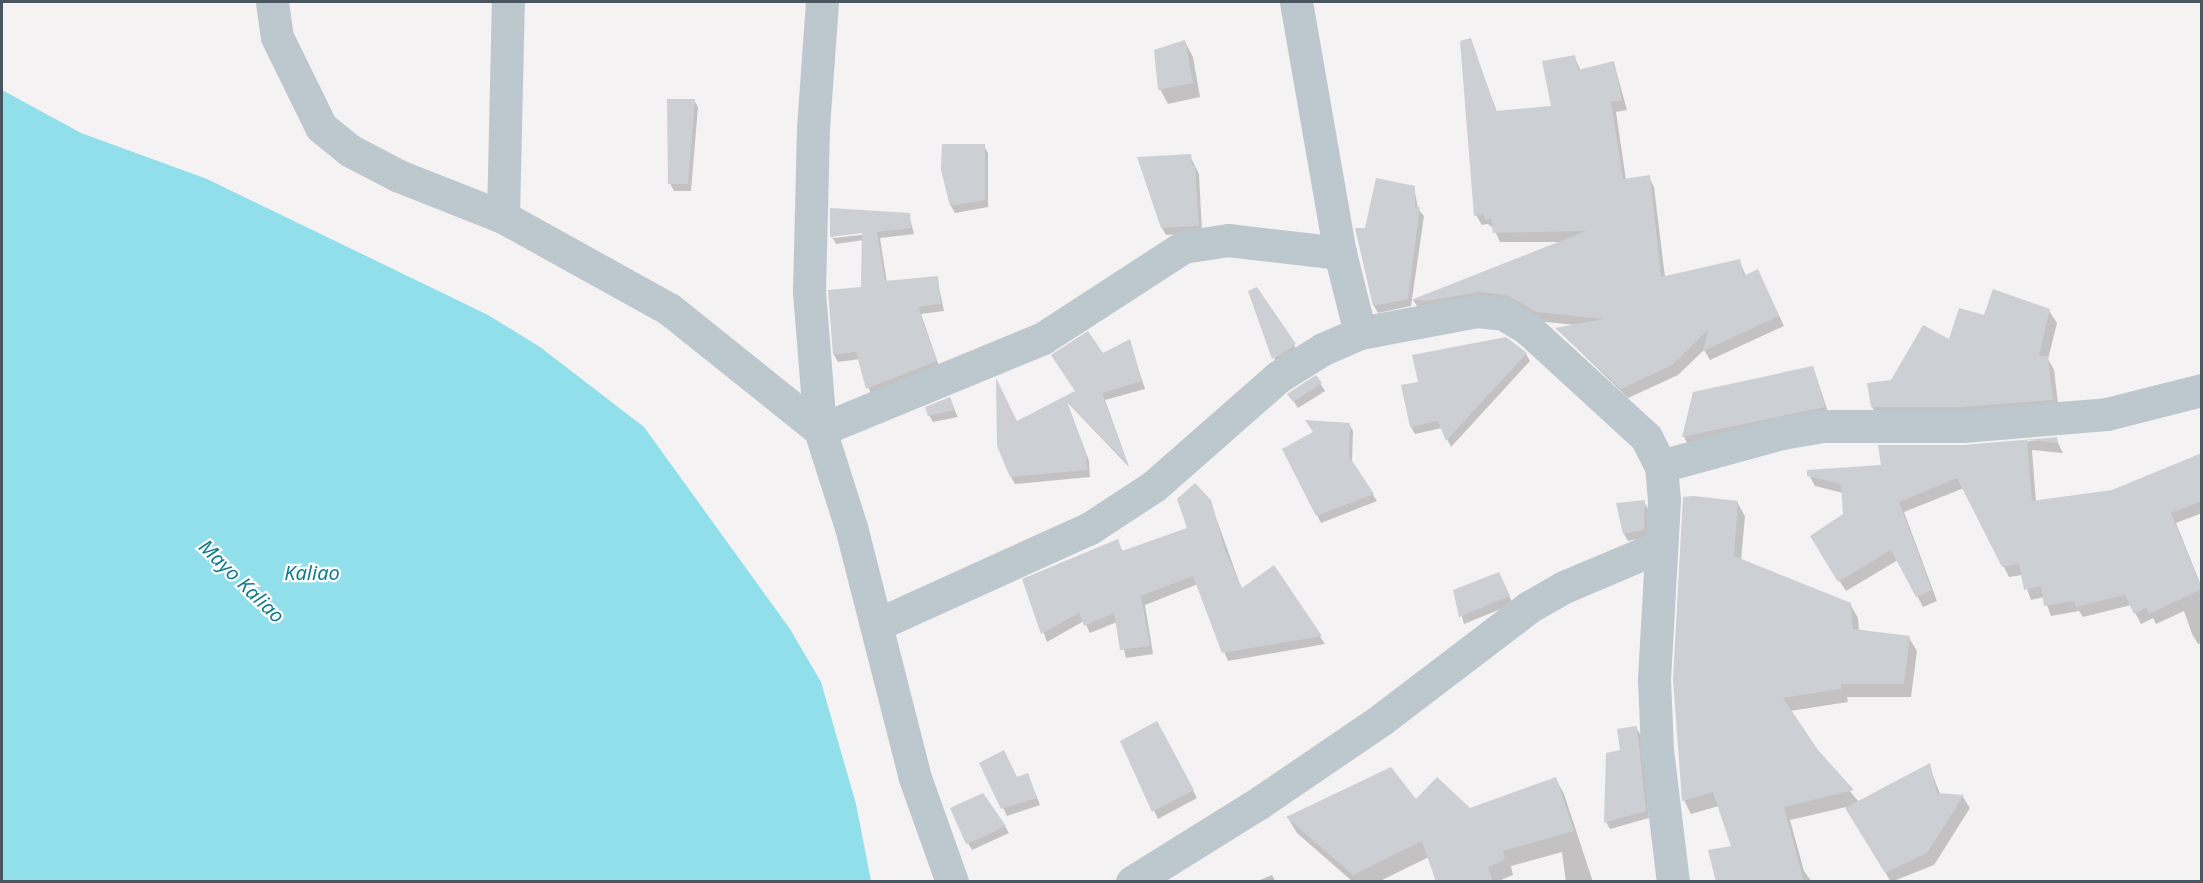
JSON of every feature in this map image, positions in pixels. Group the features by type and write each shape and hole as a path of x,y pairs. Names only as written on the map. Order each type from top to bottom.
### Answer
{"street":[{"path":"272,2 277,38 321,127 349,150 399,176 503,217 669,309 820,430"},
{"path":"503,217 508,2"},
{"path":"822,2 813,128 809,292 820,430 876,625 915,778 952,882"},
{"path":"1296,2 1340,253 1360,333"},
{"path":"820,430 1043,338 1183,247 1228,240 1340,253"},
{"path":"876,625 1090,528 1154,486 1278,377 1323,349 1360,333 1477,311 1504,314 1528,329 1646,437 1661,466 1664,500 1654,679 1657,750 1673,882"},
{"path":"1661,466 1782,433 1822,426 1962,426 2107,414 2202,390"},
{"path":"1132,882 1259,803 1372,725 1529,607 1564,587 1661,546"}],"water":[{"name":"Kaliao","path":"2,90 81,133 207,179 488,315 540,347 644,427 790,629 821,682 856,804 871,881 2,881"}],"building":[{"path":"1471,38 1496,111 1551,106 1542,61 1575,55 1578,70 1614,61 1622,100 1611,102 1623,179 1650,175 1661,277 1740,259 1744,276 1758,269 1779,316 1703,351 1708,330 1672,365 1621,389 1555,328 1604,319 1536,312 1507,295 1479,292 1428,301 1411,300 1586,231 1493,233 1491,219 1485,220 1483,214 1474,216 1460,41"},
{"path":"1185,40 1193,83 1158,90 1154,50"},
{"path":"667,99 695,99 688,184 668,184"},
{"path":"942,144 985,144 985,200 950,206 941,170"},
{"path":"1191,154 1192,165 1195,165 1199,226 1161,228 1137,157"},
{"path":"1376,178 1415,186 1415,208 1420,207 1408,299 1373,306 1355,228 1365,228"},
{"path":"830,208 910,213 911,228 877,232 885,281 938,276 941,304 918,307 937,361 866,389 856,352 833,355 828,290 861,287 862,233 830,237"},
{"path":"1257,287 1296,344 1272,359 1248,291"},
{"path":"1993,289 2050,309 2039,356 2048,356 2053,400 1961,407 1871,407 1867,383 1891,380 1923,325 1949,339 1959,308 1984,315"},
{"path":"1088,331 1103,353 1130,339 1142,381 1102,393 1128,465 1066,400 1086,453 1087,470 1010,477 997,446 996,378 1017,421 1075,391 1051,355"},
{"path":"1506,337 1527,353 1446,441 1438,421 1410,427 1401,385 1418,382 1412,355"},
{"path":"1813,366 1825,407 1682,437 1693,392"},
{"path":"1316,375 1322,383 1293,402 1287,394"},
{"path":"950,397 955,410 928,416 925,407"},
{"path":"1305,420 1350,423 1349,456 1374,494 1316,516 1282,449 1313,432"},
{"path":"2057,437 2058,443 2027,440 2032,501 2112,490 2202,453 2202,501 2171,513 2202,589 2149,614 2146,608 2134,614 2125,595 2076,607 2074,601 2044,606 2041,586 2024,590 2019,564 2002,567 1957,478 1899,502 1932,590 1916,597 1891,550 1838,582 1810,536 1843,514 1841,484 1807,476 1807,470 1881,465 1878,445 1964,445"},
{"path":"1195,483 1211,500 1225,550 1242,588 1274,565 1322,636 1222,653 1193,576 1141,596 1150,646 1120,650 1114,613 1084,626 1079,613 1041,634 1022,579 1118,539 1122,551 1187,528 1177,499"},
{"path":"1683,497 1738,501 1734,556 1851,603 1853,629 1910,636 1904,684 1841,684 1841,689 1783,698 1818,750 1854,790 1784,807 1804,882 1716,882 1708,850 1731,846 1713,792 1682,801 1673,679"},
{"path":"1645,500 1644,530 1623,534 1616,503"},
{"path":"1499,572 1510,596 1459,617 1453,590"},
{"path":"1157,721 1194,790 1152,812 1120,741"},
{"path":"1637,726 1646,811 1604,823 1606,753 1620,750 1617,729"},
{"path":"1004,750 1017,777 1028,773 1037,798 1001,809 979,763"},
{"path":"1930,763 1937,793 1964,795 1927,853 1885,873 1845,808"},
{"path":"1391,767 1416,799 1437,777 1470,808 1556,777 1574,831 1503,851 1505,860 1488,867 1493,882 1436,882 1422,841 1353,875 1286,817"},
{"path":"983,793 1006,826 966,844 950,808"}],"water label":[{"name":"Mayo Kaliao","path":"242,581"}]}
